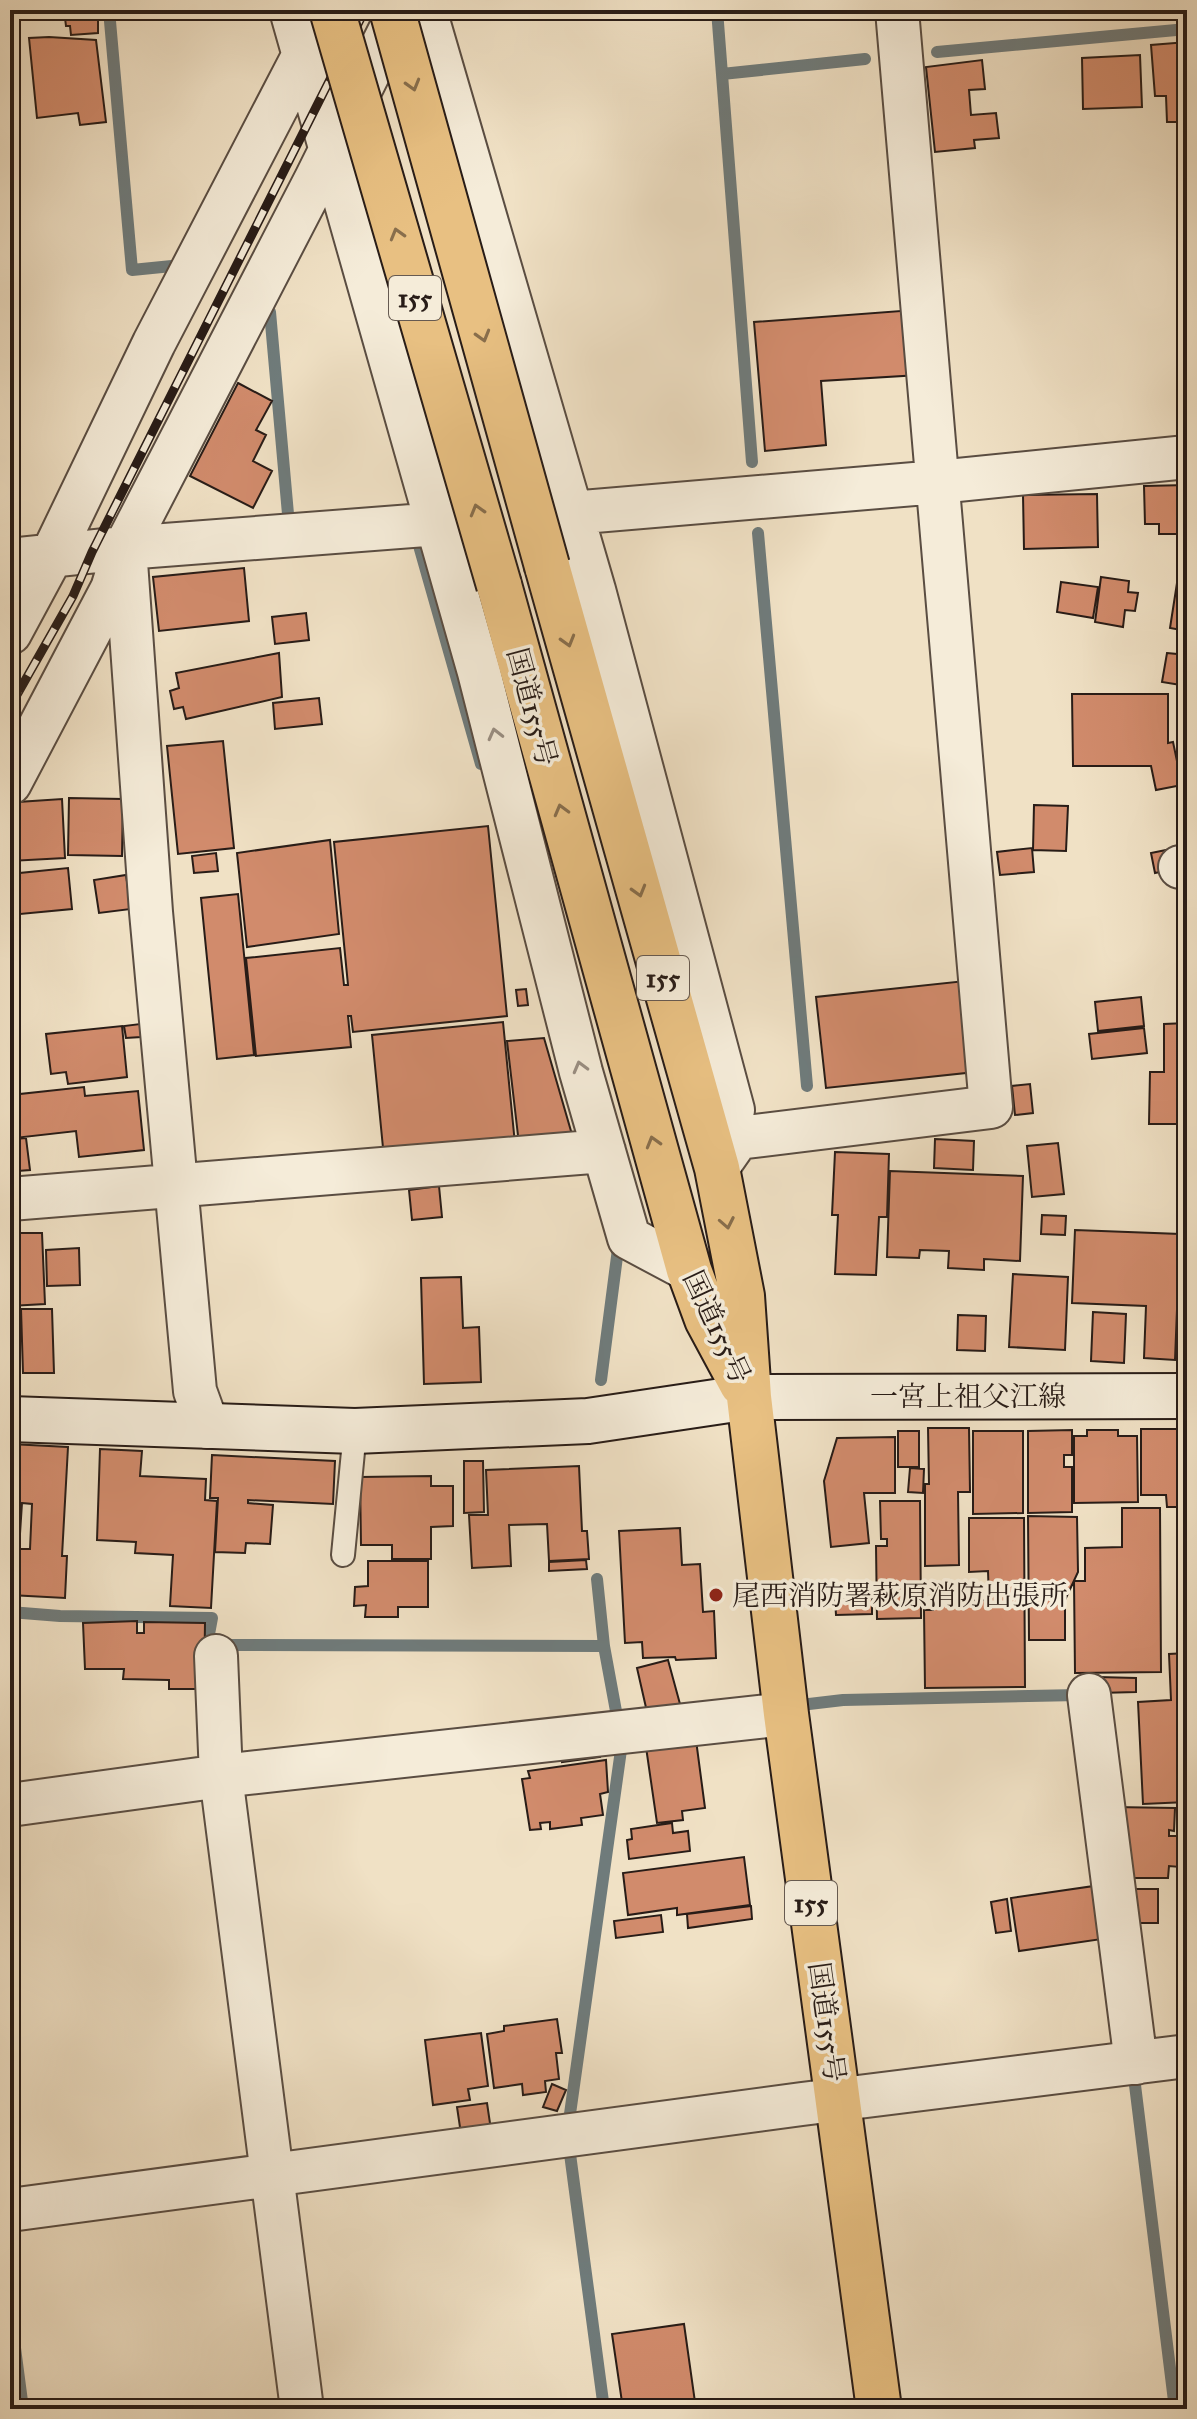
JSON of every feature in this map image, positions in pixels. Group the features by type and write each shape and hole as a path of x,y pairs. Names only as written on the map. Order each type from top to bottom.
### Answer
{"highway":[{"name":"国道155号","path":"329,10 499,585 689,1270 707,1319 749,1397"},
{"name":"国道155号","path":"392,10 717,1168 742,1296 749,1397 786,1714 879,2409"}],"street":[{"path":"291,10 479,672 581,1072 629,1238 689,1270"},
{"path":"10,633 51,557 154,343 329,10"},
{"path":"10,783 112,589 125,548 400,10"},
{"path":"419,10 428,30 571,513 733,1110 717,1168"},
{"path":"717,1168 738,1138 991,1107 897,10"},
{"path":"571,513 1187,457"},
{"path":"10,560 438,524"},
{"path":"125,548 151,912 195,1391 208,1427"},
{"path":"10,1199 604,1151"},
{"name":"一宮上祖父江線","path":"10,1419 355,1431 588,1421 749,1397 1187,1396"},
{"path":"216,1656 221,1776 302,2409"},
{"path":"1089,1695 1136,2063"},
{"path":"10,1805 221,1776 786,1714"},
{"path":"10,2210 1187,2056"}],"lane":[{"path":"343,1555 355,1431"}],"building":[{"path":"64,10 98,10 98,33 71,35"},
{"path":"29,38 96,40 106,122 80,125 78,113 37,118"},
{"path":"1187,42 1187,188 1178,122 1167,122 1166,96 1155,96 1151,45"},
{"path":"1140,55 1142,107 1083,109 1082,58"},
{"path":"982,60 985,89 969,90 971,115 996,113 999,138 974,140 975,148 935,152 926,67"},
{"path":"914,310 919,375 821,381 826,445 765,451 754,322"},
{"path":"238,383 272,401 256,430 266,435 253,461 272,471 253,508 190,476"},
{"path":"1187,485 1187,534 1159,534 1159,524 1145,524 1144,486"},
{"path":"1097,494 1098,547 1024,549 1023,495"},
{"path":"244,568 249,621 159,631 153,577"},
{"path":"1101,577 1129,581 1128,592 1138,593 1135,611 1125,610 1123,627 1095,622"},
{"path":"1061,582 1098,587 1093,618 1057,612"},
{"path":"1177,583 1187,585 1187,631 1170,628"},
{"path":"306,613 309,640 275,644 272,617"},
{"path":"279,653 282,697 186,719 183,707 174,709 170,691 179,688 176,673"},
{"path":"1167,653 1187,655 1187,686 1162,682"},
{"path":"1072,694 1168,694 1168,743 1173,742 1182,785 1156,790 1151,766 1073,766"},
{"path":"319,698 322,724 275,729 273,703"},
{"path":"223,741 234,848 178,854 167,746"},
{"path":"1187,749 1187,795 1180,750"},
{"path":"69,798 123,799 122,856 68,855"},
{"path":"62,799 65,858 10,861 10,824 19,824 18,802"},
{"path":"1034,805 1068,806 1066,851 1033,850"},
{"path":"488,826 507,1016 353,1032 351,1016 348,1016 351,1047 256,1056 246,958 340,948 344,985 348,985 334,842"},
{"path":"330,840 339,934 247,947 237,853"},
{"path":"1032,848 1034,872 1000,875 997,852"},
{"path":"1171,849 1174,869 1155,873 1151,853"},
{"path":"216,853 218,871 194,873 192,856"},
{"path":"68,868 72,909 10,915 10,874"},
{"path":"126,875 131,909 99,913 94,880"},
{"path":"1180,877 1187,877 1187,939"},
{"path":"238,894 254,1055 217,1059 201,898"},
{"path":"965,981 975,1072 826,1088 816,997"},
{"path":"526,989 528,1005 518,1006 516,990"},
{"path":"1141,997 1144,1026 1098,1031 1095,1002"},
{"path":"503,1022 515,1144 384,1158 372,1035"},
{"path":"1187,1023 1187,1124 1149,1124 1150,1072 1164,1072 1164,1024"},
{"path":"140,1024 141,1037 126,1038 124,1026"},
{"path":"122,1026 127,1077 68,1084 66,1072 51,1074 46,1034"},
{"path":"1144,1028 1147,1053 1092,1059 1089,1034"},
{"path":"544,1038 573,1138 519,1144 507,1041"},
{"path":"1030,1084 1033,1113 1015,1115 1012,1086"},
{"path":"84,1087 85,1096 138,1091 144,1150 79,1157 76,1131 15,1138 11,1095"},
{"path":"26,1138 30,1170 18,1171 15,1139"},
{"path":"935,1139 974,1141 973,1170 934,1168"},
{"path":"1058,1143 1064,1194 1032,1197 1027,1146"},
{"path":"835,1152 889,1154 887,1217 879,1217 876,1275 835,1274 838,1215 832,1215"},
{"path":"890,1171 1023,1176 1020,1261 984,1259 984,1270 948,1268 949,1251 920,1250 919,1258 887,1257"},
{"path":"439,1186 442,1217 412,1220 409,1190"},
{"path":"1042,1215 1066,1216 1065,1235 1041,1234"},
{"path":"1075,1230 1180,1234 1175,1360 1144,1358 1146,1306 1072,1303"},
{"path":"10,1233 42,1233 45,1304 10,1306"},
{"path":"1182,1233 1187,1233 1187,1309 1179,1308"},
{"path":"79,1248 80,1285 47,1286 46,1250"},
{"path":"1013,1274 1068,1277 1065,1350 1009,1347"},
{"path":"461,1277 463,1328 479,1327 481,1382 424,1384 421,1278"},
{"path":"21,1309 52,1309 54,1373 23,1373"},
{"path":"1093,1312 1126,1314 1124,1363 1091,1361"},
{"path":"958,1315 986,1316 985,1351 957,1350"},
{"path":"928,1428 969,1428 970,1492 958,1492 959,1565 925,1566"},
{"path":"1141,1429 1187,1429 1187,1507 1167,1507 1166,1495 1141,1495"},
{"path":"1072,1430 1072,1455 1064,1455 1064,1467 1072,1467 1072,1512 1028,1513 1028,1431"},
{"path":"1087,1430 1118,1430 1118,1436 1137,1436 1138,1502 1074,1503 1074,1436 1087,1436"},
{"path":"898,1431 919,1431 919,1467 898,1467"},
{"path":"973,1431 1023,1431 1023,1513 973,1514"},
{"path":"895,1437 895,1493 864,1493 869,1543 831,1547 824,1481 837,1438"},
{"path":"10,1444 68,1447 62,1556 67,1556 65,1598 10,1595","holes":["22,1503 32,1504 30,1549 19,1549"]},
{"path":"100,1449 142,1451 140,1476 206,1479 205,1500 217,1501 211,1608 170,1606 173,1555 135,1553 136,1542 97,1540"},
{"path":"212,1455 335,1461 333,1504 248,1500 248,1503 273,1505 270,1544 246,1543 245,1553 215,1552 218,1498 210,1498"},
{"path":"464,1461 483,1461 484,1512 464,1513"},
{"path":"579,1466 582,1531 587,1531 589,1559 549,1561 547,1524 509,1525 511,1566 472,1568 469,1515 488,1515 486,1470"},
{"path":"910,1468 924,1469 923,1493 908,1492"},
{"path":"431,1476 431,1486 453,1486 453,1526 431,1527 431,1559 392,1559 392,1545 361,1545 360,1477"},
{"path":"880,1501 920,1501 921,1618 877,1619 876,1546 887,1546 887,1539 881,1539"},
{"path":"1122,1508 1160,1508 1161,1672 1075,1673 1074,1581 1085,1581 1085,1548 1122,1547"},
{"path":"1028,1516 1077,1517 1078,1572 1065,1600 1065,1640 1029,1640"},
{"path":"969,1518 1024,1518 1025,1687 925,1688 924,1610 933,1610 933,1601 989,1600 988,1571 969,1572"},
{"path":"680,1528 682,1565 700,1564 703,1612 714,1611 716,1658 643,1658 642,1642 625,1643 619,1531"},
{"path":"586,1560 587,1569 549,1571 549,1562"},
{"path":"368,1561 428,1561 428,1607 398,1607 398,1617 365,1617 366,1605 354,1606 355,1587 368,1586"},
{"path":"835,1599 872,1599 872,1614 836,1615"},
{"path":"137,1621 137,1633 144,1633 144,1622 205,1623 204,1689 169,1689 169,1680 123,1679 124,1669 85,1669 83,1623"},
{"path":"1187,1653 1187,1802 1143,1804 1138,1702 1171,1700 1169,1654"},
{"path":"668,1660 680,1704 647,1712 637,1668"},
{"path":"1098,1677 1136,1678 1136,1692 1099,1693"},
{"path":"696,1740 705,1808 682,1811 683,1820 657,1823 646,1747"},
{"path":"598,1745 600,1757 562,1762 561,1749"},
{"path":"606,1760 608,1792 600,1794 603,1815 581,1818 582,1825 550,1829 550,1822 540,1823 541,1829 530,1830 522,1779 530,1778 528,1771"},
{"path":"1181,1805 1187,1805 1187,1862 1185,1832 1181,1832"},
{"path":"1113,1807 1175,1808 1174,1831 1169,1830 1169,1836 1180,1836 1180,1867 1169,1866 1168,1878 1123,1878"},
{"path":"672,1823 673,1833 688,1831 690,1851 629,1859 627,1840 632,1839 631,1829"},
{"path":"744,1857 750,1905 677,1915 677,1908 628,1915 623,1873"},
{"path":"1094,1886 1102,1939 1019,1951 1011,1898"},
{"path":"1125,1889 1158,1889 1158,1923 1130,1923"},
{"path":"1007,1899 1011,1931 996,1933 991,1902"},
{"path":"751,1906 752,1919 688,1928 687,1914"},
{"path":"661,1915 663,1932 616,1938 614,1921"},
{"path":"557,2019 562,2053 556,2053 559,2079 545,2081 546,2092 523,2095 522,2084 494,2088 487,2034 504,2031 504,2026"},
{"path":"481,2033 488,2086 468,2089 470,2100 433,2105 425,2040"},
{"path":"552,2084 566,2090 557,2111 543,2107"},
{"path":"487,2103 491,2130 461,2134 457,2107"},
{"path":"684,2324 695,2402 623,2409 612,2334"}],"waterway":[{"path":"109,10 132,270 182,265"},
{"path":"717,10 752,462"},
{"path":"937,52 1187,29"},
{"path":"722,74 865,59"},
{"path":"270,312 288,514"},
{"path":"758,533 807,1086"},
{"path":"407,543 418,542 481,764"},
{"path":"601,1380 618,1249 616,1240"},
{"path":"597,1579 604,1646 618,1722"},
{"path":"10,1612 60,1616 212,1618 207,1645 604,1646"},
{"path":"792,1706 843,1700 1079,1695 1079,1701"},
{"path":"569,2121 621,1750"},
{"path":"1130,2071 1135,2085 1175,2409"},
{"path":"570,2154 604,2409"},
{"path":"10,2310 23,2409"}],"railway":[{"path":"10,707 73,596 92,552 365,10"}],"place":[{"name":"尾西消防署萩原消防出張所","path":"716,1595"}]}
